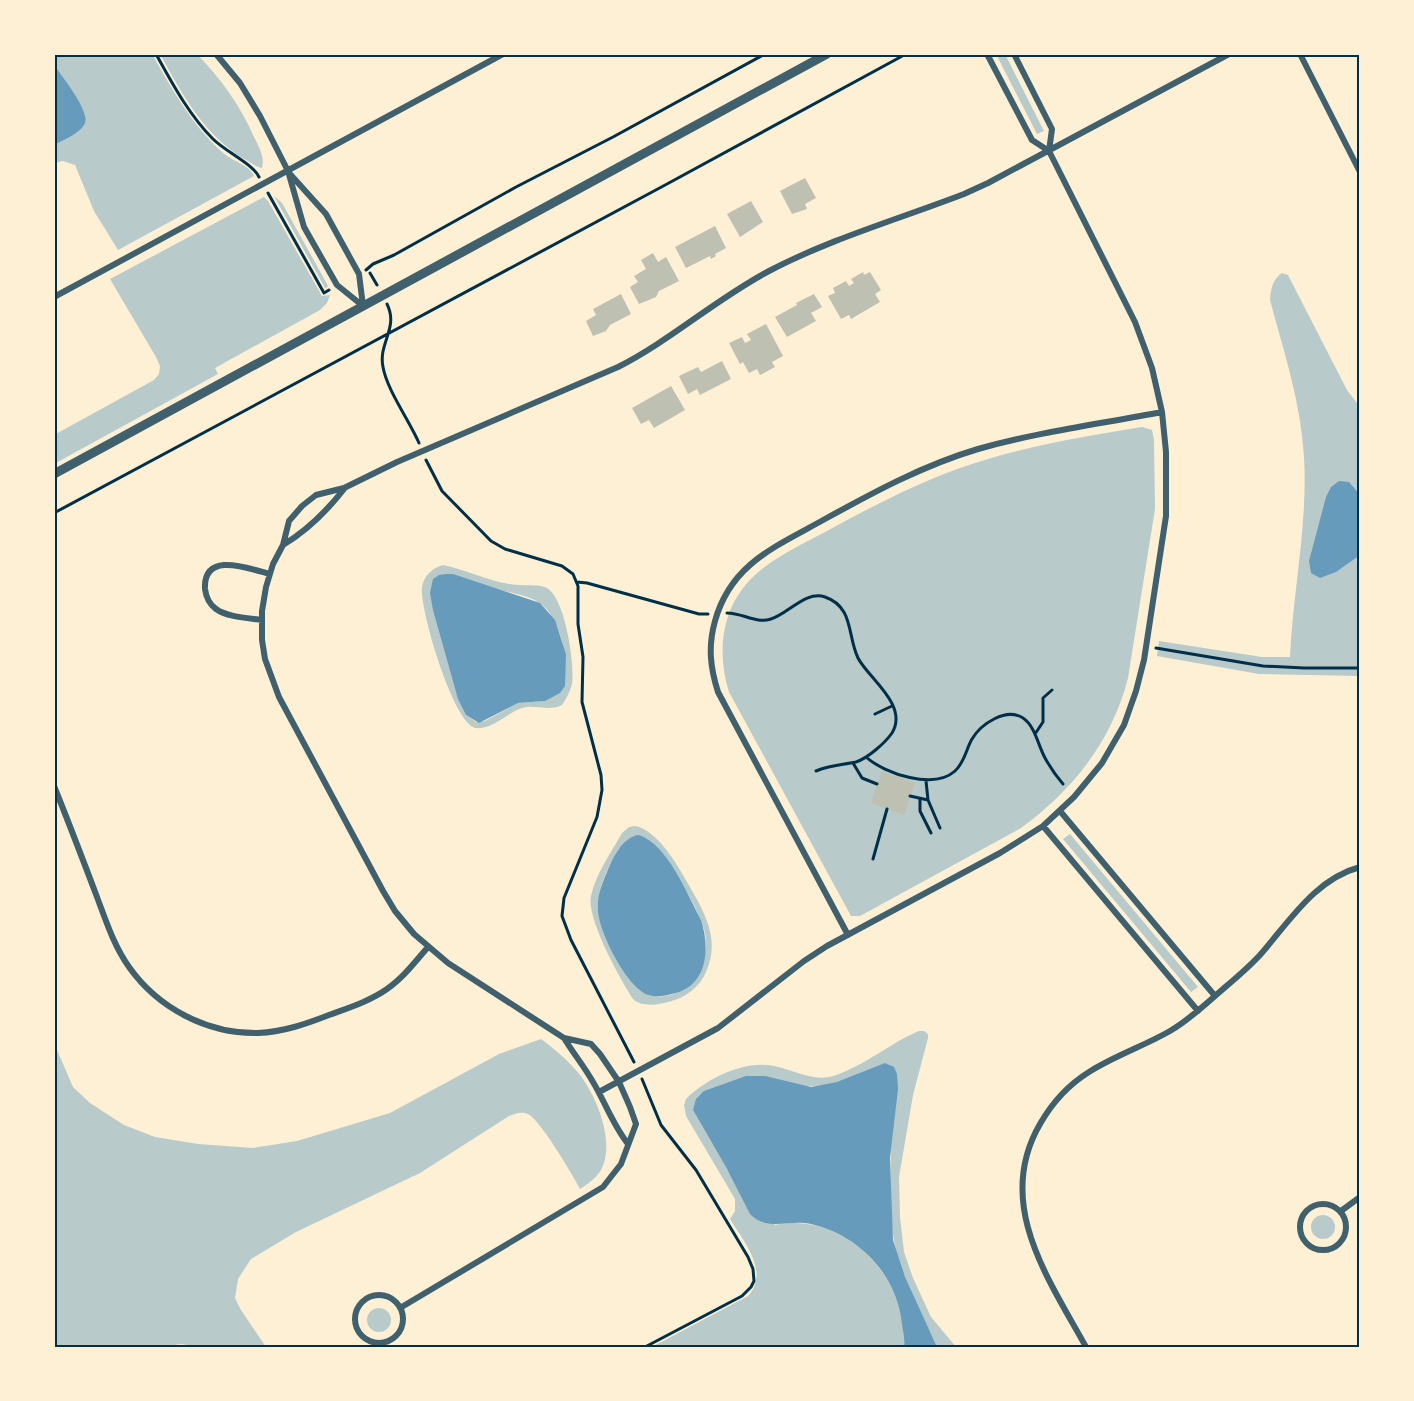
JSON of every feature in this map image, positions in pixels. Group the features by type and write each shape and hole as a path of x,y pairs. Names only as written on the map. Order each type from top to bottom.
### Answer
{"street":[{"path":"216,54 248,96 288,171 304,227 337,285 363,306"},
{"path":"54,297 503,54"},
{"path":"54,474 827,54"},
{"path":"599,1092 718,1028 804,961 1000,853 1043,826 1093,775 1117,738 1136,691 1146,646 1166,516 1167,466 1162,412 1152,368 1136,322 1049,151 1032,140 987,54"},
{"path":"1014,54 1052,129 1049,151"},
{"path":"400,1308 598,1191 615,1175 636,1124 619,1082 600,1053 591,1044 564,1038 465,975 428,947 406,925 383,891 279,697 266,665 262,620 264,598 270,574 283,545 289,520 316,495 344,488 397,462 618,367 745,285 789,261 964,194 1229,54"},
{"path":"1300,54 1360,172"},
{"path":"288,171 326,214 359,274 363,306"},
{"path":"848,935 718,692 711,665 710,650 717,614 728,589 745,568 768,551 854,503 918,472 977,450 1016,440 1162,412"},
{"path":"283,545 309,528 344,488"},
{"path":"262,620 224,613 214,608 207,598 205,583 212,570 223,564 270,574"},
{"path":"54,786 107,925 126,963 157,998 192,1019 213,1027 249,1032 271,1031 302,1025 362,1003 385,991 428,947"},
{"path":"1060,811 1215,996"},
{"path":"1043,826 1198,1011"},
{"path":"1086,1347 1038,1257 1027,1230 1022,1186 1029,1149 1035,1132 1049,1109 1074,1083 1092,1070 1170,1031 1198,1011 1250,966 1314,893 1336,877 1360,867"},
{"path":"564,1038 599,1092 616,1129 628,1144"},
{"path":"1341,1211 1360,1197"},
{"path":"1322,1203 1333,1205 1341,1211 1346,1220 1347,1231 1335,1247 1324,1250 1314,1248 1306,1242 1301,1233 1300,1223 1304,1213 1312,1206 1322,1203"},
{"path":"373,1296 389,1298 400,1308 403,1323 400,1331 389,1341 373,1342 360,1334 357,1327 357,1312 366,1299 373,1296"}],"path":[{"path":"156,54 174,87 204,130 227,152 257,172"},
{"path":"368,268 765,54"},
{"path":"54,513 906,54"},
{"path":"271,199 324,293"},
{"path":"390,311 392,322 382,350 383,370 417,438"},
{"path":"429,467 442,491 491,541 505,549 562,566 573,574 577,582 578,624 583,657 582,702 601,775 602,790 597,817 564,898 562,916 571,940 630,1055"},
{"path":"577,582 699,614"},
{"path":"736,613 765,621 781,615 810,597 821,595 841,606 847,615 858,657 886,693 895,719 892,732 866,757 816,771"},
{"path":"1146,646 1263,666 1360,668"},
{"path":"1035,734 1043,722 1043,698 1052,690"},
{"path":"875,714 892,706"},
{"path":"866,757 890,770 926,781 954,772 962,763 974,735 999,717 1009,714 1020,717 1029,724 1045,758 1063,784"},
{"path":"852,762 862,778 877,784"},
{"path":"926,781 928,800 940,828"},
{"path":"910,796 928,800"},
{"path":"920,799 920,812 931,833"},
{"path":"873,859 887,809"},
{"path":"645,1085 661,1125 696,1170 742,1245 751,1263 754,1278 751,1287 742,1296 645,1347"}],"shaded area":[{"path":"54,54 152,54 183,106 201,130 222,152 248,168 254,176 118,250 94,211 75,165 63,161 54,163"},
{"path":"160,54 197,54 206,63 229,93 249,125 261,152 262,168 231,150 207,127 186,99"},
{"path":"996,54 1005,54 1044,131 1037,134"},
{"path":"274,196 282,203 328,287 325,288"},
{"path":"264,197 322,296 330,295 327,303 320,310 215,368 218,374 54,464 54,435 154,380 159,374 160,366 156,357 110,279"},
{"path":"1282,273 1288,275 1347,390 1360,407 1360,676 1259,674 1157,656 1159,641 1262,657 1290,657 1305,482 1299,417 1270,300 1274,282"},
{"path":"1142,427 1152,430 1154,440 1155,509 1128,678 1112,723 1101,743 1088,762 1057,797 1021,828 860,916 851,916 729,692 723,665 723,638 735,600 751,578 781,556 925,482 960,468 1027,448"},
{"path":"443,565 490,580 544,587 553,594 564,617 572,662 572,684 562,705 552,708 522,708 482,728 476,728 467,722 448,688 432,640 423,599 422,587 425,579 432,570","holes":["489,587 526,597 542,605 556,624 566,654 545,701 518,703 485,721 476,722 466,715"]},
{"path":"635,826 643,829 666,849 699,904 711,936 710,960 700,983 680,998 659,1004 650,1005 636,1002 633,999 605,948 591,906 593,888 600,871 622,833 629,827","holes":["656,846 685,888 698,913 705,933 706,947 701,970 688,987 667,996 654,996 643,991 633,982 614,955 602,924 599,898 604,878 619,848"]},
{"path":"1070,834 1198,987 1191,992 1063,839"},
{"path":"919,1031 928,1034 928,1038 913,1095 899,1177 904,1252 931,1317 956,1347 937,1347 906,1282 897,1255 891,1217 891,1135 886,1063 835,1083 804,1086 693,1110 727,1169 775,1225 798,1223 820,1227 840,1235 859,1247 875,1263 888,1281 898,1302 903,1324 904,1347 652,1347 748,1296 754,1287 756,1277 756,1267 748,1247 730,1219 735,1211 735,1199 686,1116 684,1105 686,1099 715,1078 739,1068 751,1066 774,1066 818,1078 833,1076 855,1067"},
{"path":"541,1039 561,1055 581,1076 595,1101 605,1130 605,1158 601,1170 592,1181 580,1189 556,1148 534,1119 523,1113 509,1116 420,1173 296,1232 251,1259 238,1279 235,1298 266,1347 201,1347 181,1344 161,1347 54,1347 54,1043 73,1087 90,1103 124,1125 155,1137 198,1144 253,1148 297,1141 390,1113 499,1054"},
{"path":"1323,1215 1328,1216 1334,1222 1334,1232 1328,1238 1323,1239 1318,1238 1312,1232 1311,1227 1312,1222 1318,1216"},
{"path":"379,1308 384,1309 390,1315 390,1325 384,1331 379,1332 374,1331 368,1325 367,1320 368,1315 374,1309"}],"water":[{"path":"54,65 74,93 83,110 85,123 80,130 54,145"},
{"path":"1339,481 1349,482 1360,495 1360,555 1336,572 1320,578 1311,573 1309,561 1326,497 1331,487"},
{"path":"453,574 540,603 555,620 566,654 565,686 560,693 545,701 518,703 479,723 466,715 458,699 430,593 433,579"},
{"path":"639,835 649,840 668,859 701,920 704,931 704,963 695,982 676,993 662,996 649,995 632,983 609,945 598,911 601,886 609,866 623,844"},
{"path":"885,1063 894,1067 898,1089 890,1158 893,1240 905,1277 937,1347 904,1347 899,1306 884,1274 873,1260 845,1237 811,1224 771,1224 750,1214 693,1110 696,1099 704,1091 746,1076 765,1076 811,1087 837,1082"}],"building":[{"path":"805,178 816,198 805,204 807,209 792,214 780,191"},
{"path":"751,201 763,222 740,237 727,214"},
{"path":"715,226 726,248 711,259 710,256 686,268 675,247"},
{"path":"653,253 658,262 666,257 679,281 659,291 656,297 639,304 630,287 638,282 634,276 646,269 641,260"},
{"path":"863,272 864,275 870,272 881,290 875,294 880,302 851,319 849,315 841,319 828,296 835,293 833,288 846,281 849,286 854,283 851,279"},
{"path":"621,294 631,314 610,325 606,331 593,336 586,321 596,315 593,309"},
{"path":"814,294 822,307 811,313 816,321 787,337 775,317"},
{"path":"766,324 783,356 772,362 775,367 760,375 757,369 749,373 743,362 740,364 729,343 742,337 745,343 751,340 747,334"},
{"path":"722,361 731,379 700,395 697,389 688,394 679,376 698,367 701,372"},
{"path":"671,386 685,410 654,428 649,420 641,424 632,408"},
{"path":"882,771 915,783 904,815 871,803"}]}
